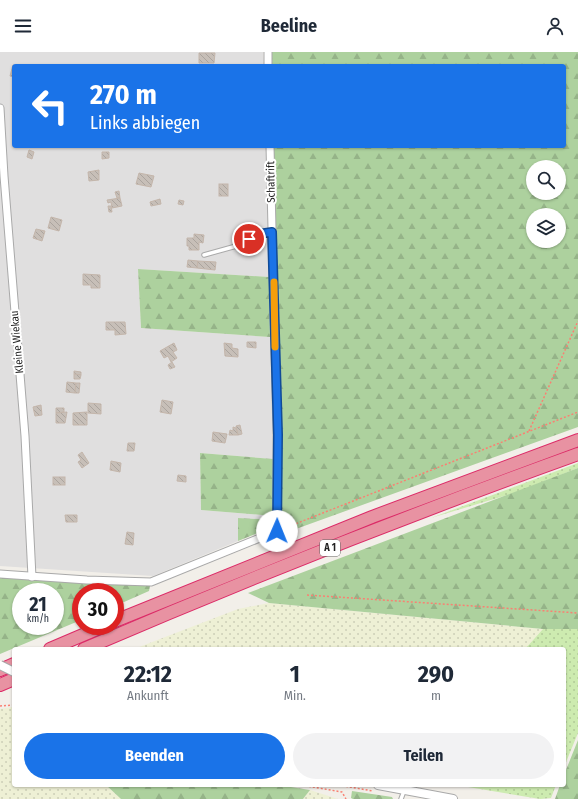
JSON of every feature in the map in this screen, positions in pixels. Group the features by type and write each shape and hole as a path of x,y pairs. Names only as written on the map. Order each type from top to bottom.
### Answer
{"highway":[{"name":"A 1","path":"124,617 365,520 578,440"},
{"name":"A 1","path":"89,647 182,607 377,529 578,454"},
{"path":"55,647 83,635"},
{"path":"0,670 12,665"},
{"path":"0,685 12,680"}],"street":[{"path":"268,52 268,64"},
{"name":"Kleine Wiekau","path":"0,108 4,176 26,436 32,576"},
{"name":"Schaftrift","path":"270,148 278,435 277,531"},
{"path":"0,574 143,583 151,582 277,531"},
{"path":"0,665 12,671"},
{"path":"388,787 453,799"}],"lane":[{"path":"204,255 240,245 259,234 272,232"},
{"path":"401,799 404,790"}],"path":[{"path":"529,431 578,321"},
{"path":"277,531 578,412"},
{"path":"307,595 578,612"},
{"path":"0,706 12,705"},
{"path":"313,787 342,792 346,799"}],"shaded area":[{"path":"0,52 263,52 264,64 12,64 12,148 266,148 269,277 138,269 141,328 270,337 273,459 200,453 201,510 274,516 275,520 238,518 238,541 153,576 0,566"}],"green space":[{"path":"271,52 578,52 578,427 282,534 273,148 566,148 566,64 272,64"},
{"path":"138,269 269,277 270,337 141,328"},
{"path":"200,453 273,459 274,516 201,510"},
{"path":"578,463 578,468 514,493 431,518"},
{"path":"578,468 578,629 543,629 269,603 248,593"},
{"path":"238,518 275,520 275,526 238,541"},
{"path":"0,576 105,583 72,583 72,624 64,627 64,583 12,583 12,635 45,635 17,647 12,647 12,649 0,654"},
{"path":"124,584 150,586 149,591 124,602"},
{"path":"269,603 543,629 527,647 139,647 238,609"},
{"path":"543,629 578,629 578,733 566,762 566,647 527,647"},
{"path":"12,707 12,787 108,787 121,799 0,799 0,709"},
{"path":"578,740 578,799 555,799 559,787 566,787 566,770"},
{"path":"108,787 291,787 310,790 303,799 121,799"},
{"path":"468,787 555,787 551,798 540,799"},
{"path":"310,790 338,799 303,799"},
{"path":"352,791 392,797 393,799 353,799 351,798"}],"building":[{"path":"199,53 215,53 214,63 199,63"},
{"path":"29,150 34,152 32,159 27,157"},
{"path":"102,152 109,152 109,158 102,159"},
{"path":"99,170 99,180 89,181 88,172"},
{"path":"139,173 154,176 151,187 136,184"},
{"path":"219,184 228,184 228,196 219,196"},
{"path":"119,191 120,198 117,198 115,192"},
{"path":"120,198 122,206 112,208 111,202 108,203 107,200"},
{"path":"160,199 161,204 151,206 150,202"},
{"path":"179,200 184,201 183,205 178,204"},
{"path":"108,206 111,206 112,212 109,212"},
{"path":"51,217 62,220 59,231 48,228"},
{"path":"36,229 45,231 42,241 33,238"},
{"path":"194,234 204,235 203,243 199,242 199,250 189,250 189,246 187,246 187,238 194,238"},
{"path":"188,260 198,261 197,268 187,267"},
{"path":"198,261 216,262 215,270 197,268"},
{"path":"83,274 100,275 100,288 91,288 91,285 83,285"},
{"path":"106,322 125,322 126,334 115,335 115,330 106,330"},
{"path":"247,342 256,342 256,348 247,347"},
{"path":"174,343 177,350 173,352 177,358 171,362 168,356 164,358 160,351"},
{"path":"224,343 232,344 232,348 238,349 238,357 225,356"},
{"path":"172,362 175,367 170,369 168,365"},
{"path":"74,371 81,372 81,375 74,374"},
{"path":"74,374 81,375 80,379 74,379"},
{"path":"67,382 76,383 75,393 66,392"},
{"path":"76,383 80,383 79,393 75,393"},
{"path":"162,400 173,402 171,414 160,412"},
{"path":"88,403 101,404 101,414 88,413"},
{"path":"41,405 42,415 35,416 33,407"},
{"path":"56,408 64,408 64,412 56,413"},
{"path":"67,412 65,423 56,423 56,413"},
{"path":"87,412 87,425 73,425 73,413"},
{"path":"240,425 242,434 238,435 236,426"},
{"path":"233,427 236,428 238,435 229,435 230,430 233,431"},
{"path":"213,432 227,434 225,443 212,441"},
{"path":"128,443 135,443 134,451 127,451"},
{"path":"82,452 89,463 82,468 78,462 81,460 78,455"},
{"path":"111,461 121,463 120,472 110,470"},
{"path":"178,475 186,476 186,482 177,481"},
{"path":"53,477 65,477 65,485 53,485"},
{"path":"65,515 77,515 77,522 66,522"},
{"path":"127,532 134,533 133,545 125,544"}],"slow traffic":[{"path":"274,282 275,347"}],"route":[{"path":"249,239 259,234 272,232 278,435 277,531"}]}
